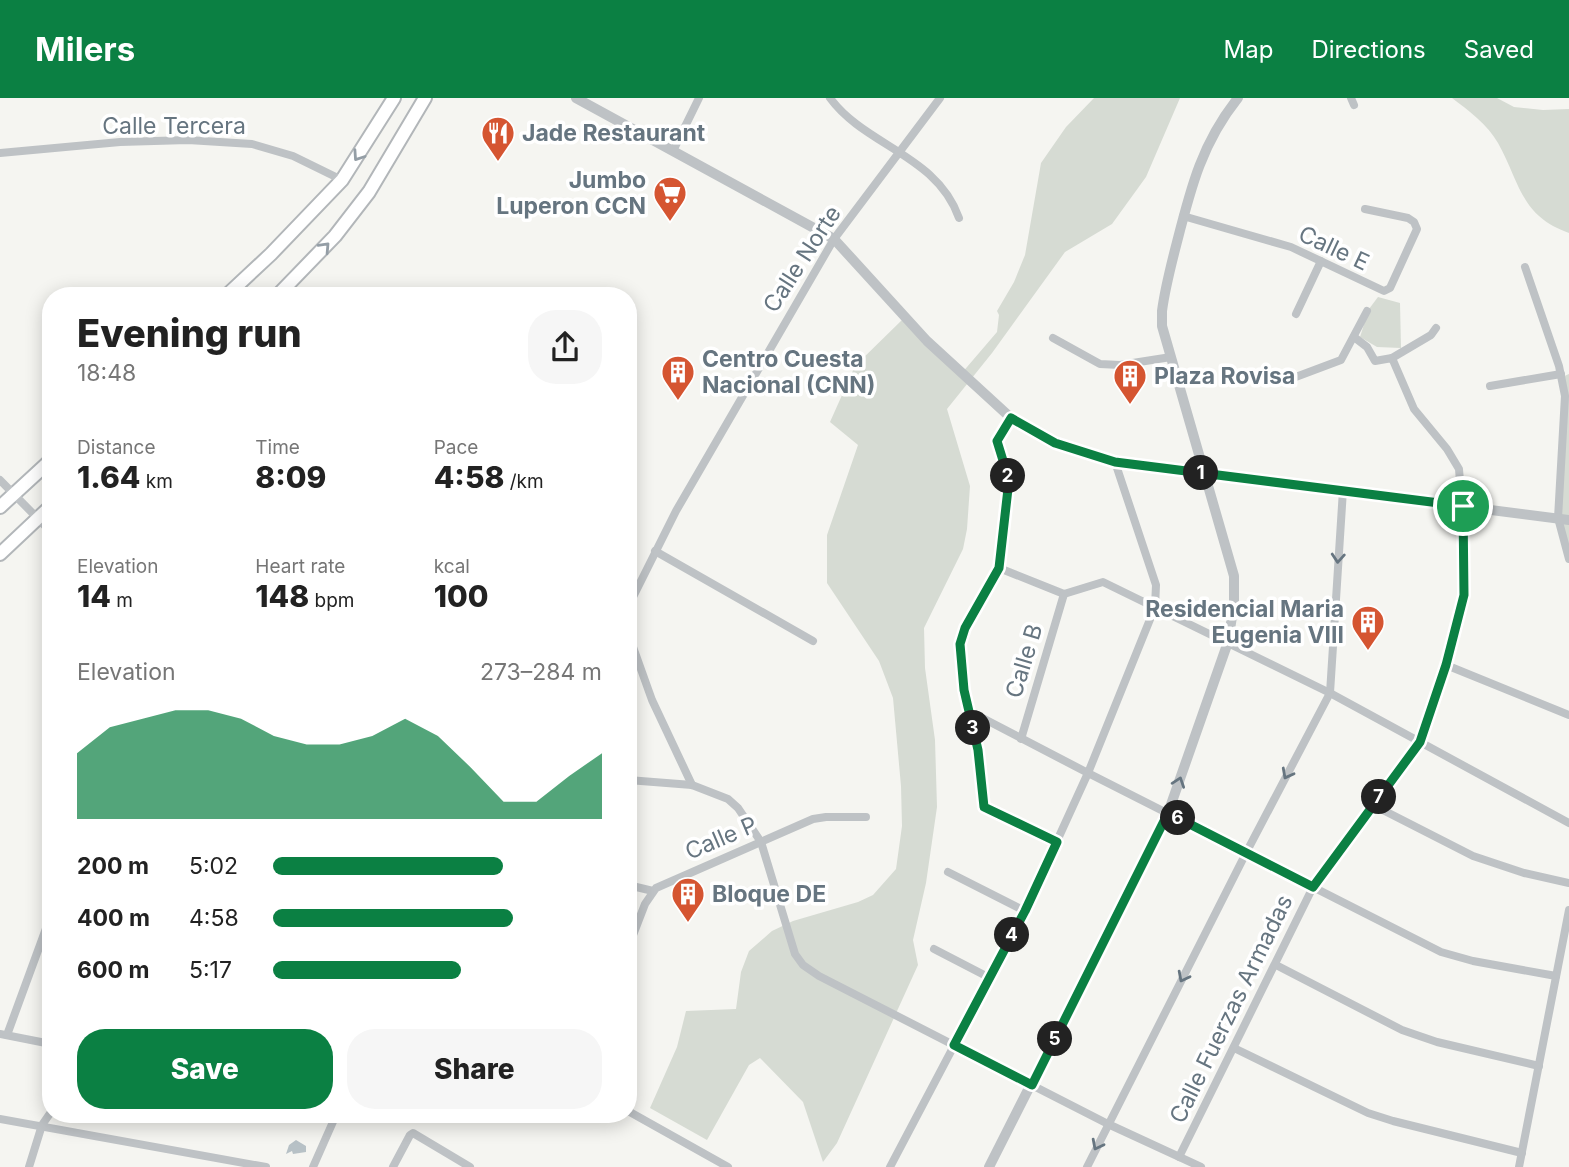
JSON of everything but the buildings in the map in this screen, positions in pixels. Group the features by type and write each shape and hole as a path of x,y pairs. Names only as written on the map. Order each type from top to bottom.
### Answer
{"main road":[{"path":"236,287 342,180 394,98"},
{"path":"286,287 335,236 369,192 425,98"},
{"path":"0,507 42,468"},
{"path":"0,554 42,514"}],"street":[{"path":"576,98 834,239 928,341 1011,418 1055,443 1115,462 1564,519"},
{"path":"673,152 699,98"},
{"path":"830,98 846,115 940,182 953,200 959,218"},
{"name":"Calle Norte","path":"637,589 655,551 785,320 834,239 940,98"},
{"path":"989,1167 1168,813 1228,642 1234,604 1234,576 1162,326 1162,311 1183,216 1206,146 1220,121 1238,98"},
{"name":"Calle Tercera","path":"0,153 120,142 188,140 252,144 293,156 342,180"},
{"name":"Calle E","path":"1183,216 1265,239 1321,261 1384,291 1390,288 1417,229 1414,222 1408,218 1365,209"},
{"path":"1296,314 1321,261"},
{"path":"1525,267 1566,396 1564,519 1569,559"},
{"path":"1293,378 1341,360 1367,311"},
{"path":"1354,337 1367,347 1375,361 1392,358 1431,335 1436,328"},
{"path":"1053,338 1100,364 1121,365 1171,357"},
{"name":"Calle Fuerzas Armadas","path":"1179,1157 1313,887 1420,742 1446,665 1464,595 1463,506 1459,469 1447,449 1414,409 1392,358"},
{"path":"1490,386 1561,374"},
{"path":"1011,418 997,441 1009,480 999,568 965,628 960,644 964,690 978,750 984,807 1057,842"},
{"path":"890,1167 1025,911 1088,773 1155,607 1156,585 1115,462"},
{"path":"0,480 42,524"},
{"path":"1087,1167 1245,853 1330,693 1343,490"},
{"path":"655,551 813,641"},
{"path":"999,568 1065,594 1103,582 1330,693 1569,823"},
{"name":"Calle B","path":"1021,739 1065,594"},
{"path":"637,658 652,700 692,785"},
{"path":"1446,665 1569,715"},
{"path":"969,710 1245,853 1455,957 1556,976"},
{"path":"637,781 692,785 728,799 738,808 761,842 795,954 803,965 819,976 1108,1124 1201,1167"},
{"path":"1373,805 1473,856 1524,873 1569,883"},
{"name":"Calle P","path":"653,891 694,870 813,819 832,816 866,817"},
{"path":"948,872 1025,911"},
{"path":"637,887 653,891 637,925"},
{"path":"1519,1167 1569,909"},
{"path":"42,938 3,1035 42,1042"},
{"path":"934,949 990,978"},
{"path":"1276,965 1402,1030 1437,1042 1539,1066"},
{"path":"1234,1048 1368,1113 1522,1153"},
{"path":"637,1116 729,1167"},
{"path":"0,1119 266,1167"},
{"path":"313,1167 332,1123"},
{"path":"29,1167 42,1125"},
{"path":"393,1167 410,1135 416,1134 470,1167"}],"shaded area":[{"path":"1094,98 1180,98 1146,177 1112,224 1065,252 992,353 947,409 970,486 963,549 924,628 925,668 935,740 937,807 926,883 913,940 918,965 837,1143 823,1162 803,1102 760,1058 749,1065 707,1140 650,1108 677,1047 686,1011 736,1009 741,972 749,951 772,931 793,921 873,895 896,869 902,826 893,698 879,661 827,583 827,535 858,445 830,422 855,366 903,319 961,374 997,332 997,311 1014,282 1025,255 1041,163 1066,127"},
{"path":"1452,98 1497,98 1514,107 1569,109 1569,233 1553,226 1531,207 1494,136"},
{"path":"1378,297 1400,303 1401,348 1377,347 1360,337 1369,309"},
{"path":"1569,374 1569,551 1561,519 1562,377"},
{"path":"296,1140 306,1146 306,1152 293,1154 292,1151 286,1154 289,1145"}],"place":[{"name":"Jade Restaurant","path":"498,163"},
{"name":"Jumbo Luperon CCN","path":"670,223"},
{"name":"Centro Cuesta Nacional (CNN)","path":"678,402"},
{"name":"Plaza Rovisa","path":"1130,406"},
{"name":"Residencial Maria Eugenia VIII","path":"1368,652"},
{"name":"Bloque DE","path":"688,924"}],"route":[{"path":"1011,418 1055,443 1115,462 1463,506 1464,595 1446,665 1420,742 1313,887 1168,813 1032,1085 954,1045 1025,911 1057,842 984,807 978,750 964,690 960,644 965,628 999,568 1009,480 997,441 1011,418"}]}
